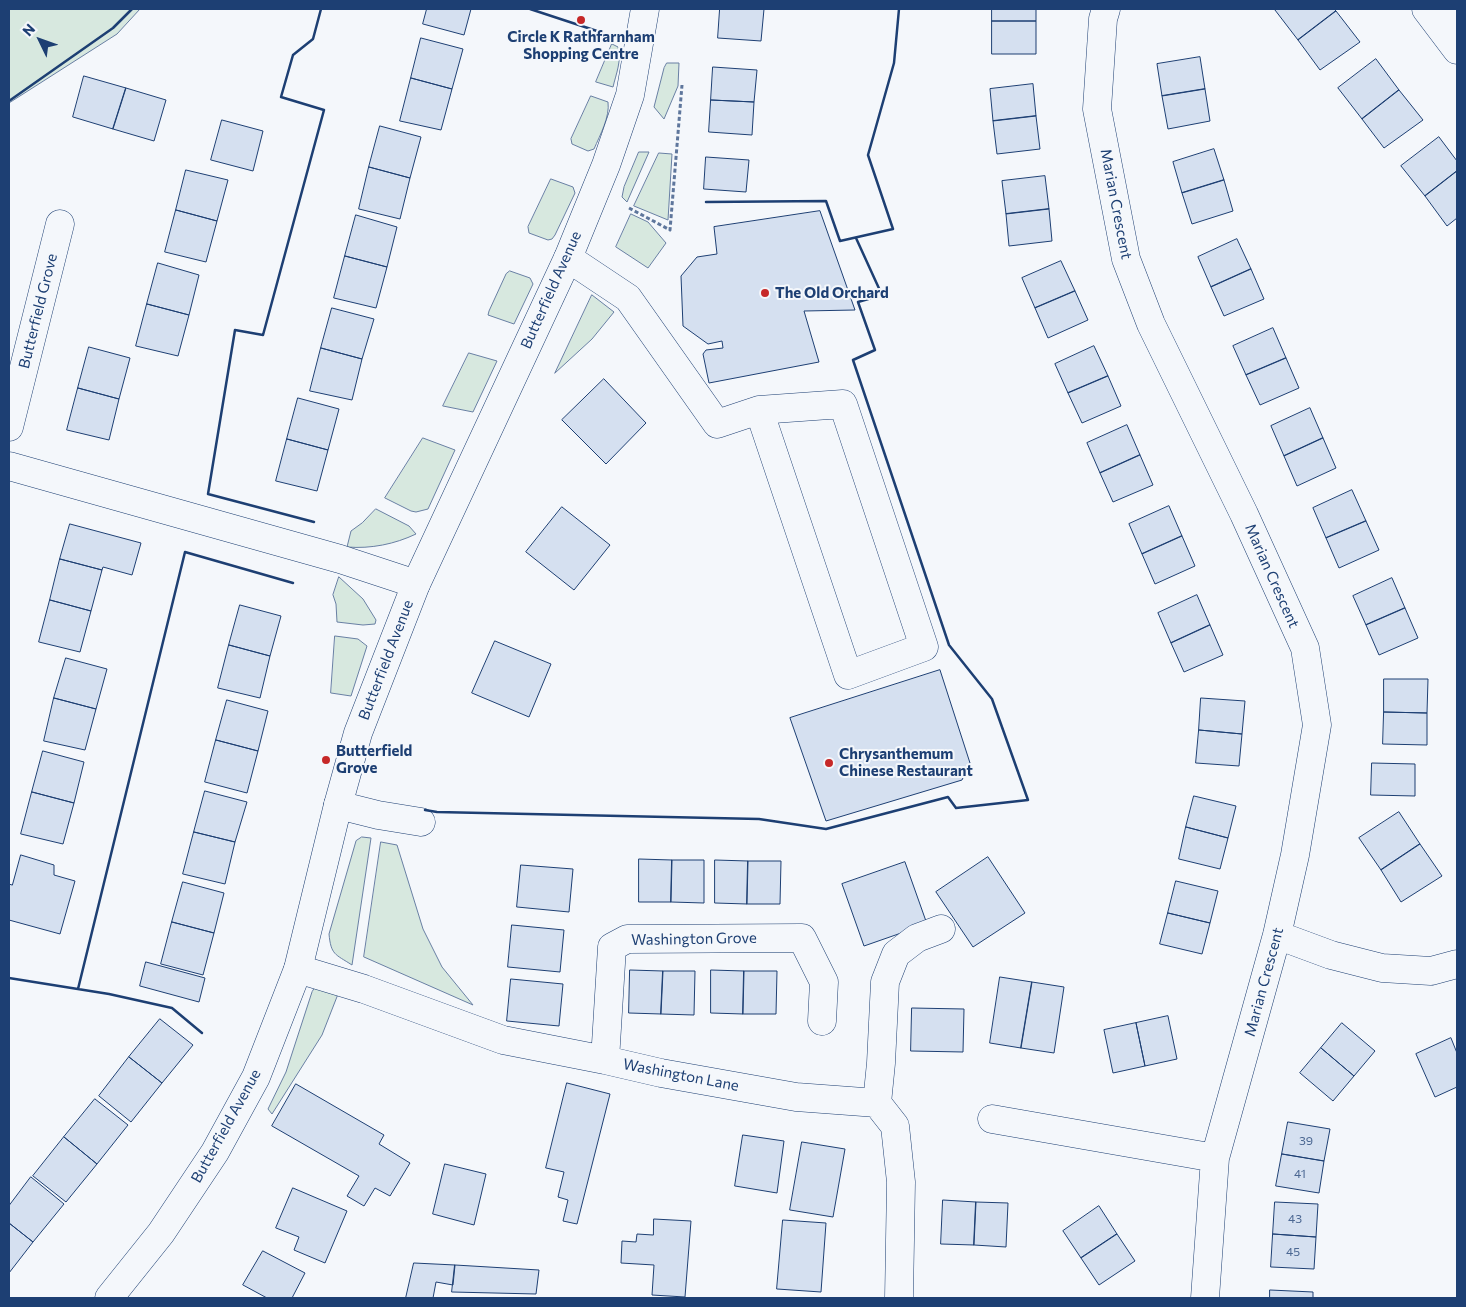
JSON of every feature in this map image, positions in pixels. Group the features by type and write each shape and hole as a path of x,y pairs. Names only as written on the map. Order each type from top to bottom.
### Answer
{"street":[{"name":"Marian Crescent","path":"1106,9 1103,19 1097,109 1126,259 1151,324 1244,514 1305,648 1317,725 1295,855 1277,935 1216,1158 1205,1298"},
{"name":"Butterfield Avenue","path":"109,1298 161,1234 215,1152 256,1077 298,969 338,805 358,733 416,584 568,258 606,165 630,95 640,10"},
{"path":"1439,14 1457,50"},
{"name":"Butterfield Grove","path":"9,427 60,224"},
{"path":"568,258 628,298 717,424 759,410 843,404 924,647 848,675 759,410"},
{"path":"9,466 340,559 416,584"},
{"path":"338,805 420,822"},
{"path":"899,1298 901,1182 899,1163 894,1126 877,1103 885,982 896,954 917,938 941,929"},
{"path":"1277,935 1331,955 1382,968 1431,971 1457,964"},
{"name":"Washington Grove","path":"605,1060 612,947 627,939 802,938 824,982 822,1021"},
{"name":"Washington Lane","path":"298,969 364,989 503,1040 661,1073 796,1097 877,1103"},
{"path":"992,1119 1216,1158"}],"path":[{"path":"629,208 670,230 682,85"}],"shaded area":[{"path":"9,9 140,9 117,34 9,103"},
{"path":"612,44 618,47 619,52 618,67 613,87 596,82"},
{"path":"667,63 679,63 678,86 664,119 654,107"},
{"path":"591,96 608,102 608,114 594,149 588,151 572,144 571,139"},
{"path":"639,152 649,152 627,202 622,197 624,187"},
{"path":"659,153 672,154 668,220 634,206"},
{"path":"551,179 573,187 575,193 555,235 552,239 548,240 529,233 528,227"},
{"path":"631,214 648,222 666,243 648,268 616,247"},
{"path":"510,271 530,278 533,284 514,324 488,315 506,274"},
{"path":"592,295 614,312 592,339 555,373"},
{"path":"469,353 497,361 473,412 443,406"},
{"path":"423,438 455,450 428,509 416,512 385,498"},
{"path":"376,509 409,526 416,534 400,541 383,545 347,547 351,531"},
{"path":"339,577 363,599 376,620 375,624 363,625 337,622 336,604 333,595"},
{"path":"335,636 358,639 367,646 351,696 331,693"},
{"path":"362,837 371,838 352,965 335,953 331,946 329,934 356,841"},
{"path":"381,842 397,845 423,929 442,967 473,1005 364,957"},
{"path":"316,986 340,989 322,1035 272,1114 268,1109 286,1072 312,992"}],"building":[{"path":"427,9 471,9 464,35 423,24"},
{"path":"720,9 764,9 761,41 718,38"},
{"path":"992,9 1036,9 1036,21 992,21"},
{"path":"1334,9 1336,11 1298,40 1275,10"},
{"path":"1336,11 1360,42 1320,70 1298,40"},
{"path":"992,21 1036,21 1036,54 992,54"},
{"path":"421,38 463,49 452,89 411,78"},
{"path":"1200,57 1205,89 1162,96 1157,64"},
{"path":"1376,59 1399,90 1362,119 1338,88"},
{"path":"713,67 757,70 754,102 711,100"},
{"path":"84,76 126,88 113,129 73,117"},
{"path":"411,78 452,89 441,130 400,121"},
{"path":"1033,84 1036,116 993,121 990,89"},
{"path":"126,88 166,100 154,141 113,129"},
{"path":"1205,89 1210,121 1168,129 1162,96"},
{"path":"1399,90 1423,120 1384,148 1362,119"},
{"path":"711,100 754,102 752,135 709,132"},
{"path":"1036,116 1040,149 997,154 993,121"},
{"path":"222,120 263,131 253,171 211,160"},
{"path":"380,126 421,137 410,178 369,167"},
{"path":"1439,137 1457,161 1457,171 1425,196 1401,166"},
{"path":"1214,149 1224,180 1182,193 1173,162"},
{"path":"706,157 749,160 746,192 704,189"},
{"path":"369,167 410,178 400,219 359,209"},
{"path":"186,170 228,180 217,221 176,210"},
{"path":"1457,171 1457,218 1447,226 1425,196"},
{"path":"1045,176 1049,209 1006,214 1002,181"},
{"path":"1224,180 1233,211 1192,224 1182,193"},
{"path":"1049,209 1052,241 1009,246 1006,214"},
{"path":"176,210 217,221 206,262 165,252"},
{"name":"The Old Orchard","path":"820,211 855,310 804,311 819,362 709,383 703,354 706,350 723,348 722,341 708,344 683,326 681,276 697,257 717,254 714,227"},
{"path":"356,215 397,227 387,267 345,256"},
{"path":"1237,239 1251,269 1211,287 1198,257"},
{"path":"345,256 387,267 376,308 334,298"},
{"path":"1061,261 1075,291 1035,308 1022,278"},
{"path":"158,263 199,275 189,315 147,304"},
{"path":"1251,269 1264,299 1224,316 1211,287"},
{"path":"1075,291 1088,320 1048,338 1035,308"},
{"path":"147,304 189,315 178,356 136,346"},
{"path":"332,308 374,319 362,359 321,348"},
{"path":"1273,328 1286,358 1246,375 1233,346"},
{"path":"1094,346 1108,376 1068,393 1055,364"},
{"path":"89,347 130,358 119,399 78,388"},
{"path":"321,348 362,359 352,400 310,391"},
{"path":"1286,358 1299,388 1260,405 1246,375"},
{"path":"1108,376 1121,406 1082,423 1068,393"},
{"path":"604,379 646,423 606,464 562,420"},
{"path":"78,388 119,399 109,440 67,430"},
{"path":"298,398 339,409 328,450 287,439"},
{"path":"1310,408 1323,438 1284,456 1271,426"},
{"path":"1127,425 1140,455 1100,473 1087,443"},
{"path":"1323,438 1336,468 1297,486 1284,456"},
{"path":"287,439 328,450 317,491 276,481"},
{"path":"1140,455 1153,485 1113,502 1100,473"},
{"path":"1352,490 1366,521 1326,538 1313,508"},
{"path":"1169,506 1182,536 1142,554 1129,524"},
{"path":"562,507 610,545 574,590 526,552"},
{"path":"1366,521 1379,550 1339,568 1326,538"},
{"path":"70,524 141,543 132,575 103,567 102,570 60,559"},
{"path":"1182,536 1195,566 1155,584 1142,554"},
{"path":"60,559 102,570 91,611 50,600"},
{"path":"1392,578 1405,608 1366,625 1353,596"},
{"path":"1197,595 1210,625 1171,643 1158,613"},
{"path":"50,600 91,611 80,652 39,642"},
{"path":"240,605 281,616 270,656 229,645"},
{"path":"1405,608 1418,638 1379,655 1366,625"},
{"path":"1210,625 1223,655 1184,672 1171,643"},
{"path":"495,641 551,664 529,717 472,693"},
{"path":"229,645 270,656 260,698 218,688"},
{"path":"66,658 107,669 96,709 54,698"},
{"path":"940,670 970,763 962,780 826,821 790,718"},
{"path":"1384,679 1428,679 1427,713 1384,712"},
{"path":"54,698 96,709 85,750 44,741"},
{"path":"1201,698 1245,701 1242,734 1199,730"},
{"path":"227,700 268,711 258,751 216,740"},
{"path":"1384,712 1427,713 1427,745 1383,744"},
{"path":"1199,730 1242,734 1239,766 1196,763"},
{"path":"216,740 258,751 247,793 205,782"},
{"path":"43,751 84,762 74,803 32,792"},
{"path":"1372,763 1415,764 1415,796 1371,795"},
{"path":"205,791 247,802 235,842 194,832"},
{"path":"32,792 74,803 63,844 21,834"},
{"path":"1194,796 1236,806 1228,838 1186,827"},
{"path":"1399,812 1420,844 1381,870 1359,838"},
{"path":"1186,827 1228,838 1220,869 1179,859"},
{"path":"194,832 235,842 225,884 183,874"},
{"path":"1420,844 1442,876 1401,902 1381,870"},
{"path":"21,855 54,865 54,875 75,881 60,934 9,920 9,884 12,885"},
{"path":"988,857 1025,913 973,947 936,892"},
{"path":"639,859 672,860 671,902 639,902"},
{"path":"672,860 704,860 704,903 671,902"},
{"path":"715,860 748,861 747,904 715,903"},
{"path":"748,861 781,861 780,904 747,904"},
{"path":"905,862 927,924 864,946 842,884"},
{"path":"521,865 573,869 569,912 517,907"},
{"path":"1176,881 1218,891 1210,923 1168,913"},
{"path":"183,882 224,893 214,933 172,922"},
{"path":"1168,913 1210,923 1202,954 1160,944"},
{"path":"172,922 214,933 203,975 161,964"},
{"path":"512,925 564,930 560,972 508,967"},
{"path":"146,962 205,978 199,1002 140,986"},
{"path":"630,970 663,971 661,1014 629,1013"},
{"path":"711,970 744,971 743,1014 711,1013"},
{"path":"663,971 695,971 694,1015 661,1014"},
{"path":"744,971 777,971 776,1014 743,1014"},
{"path":"1000,977 1032,982 1021,1048 990,1043"},
{"path":"511,979 563,984 559,1026 507,1021"},
{"path":"1032,982 1064,987 1054,1053 1021,1048"},
{"path":"912,1008 964,1009 963,1052 911,1051"},
{"path":"1168,1016 1177,1059 1145,1066 1136,1023"},
{"path":"160,1019 193,1045 162,1083 129,1057"},
{"path":"1136,1023 1145,1066 1113,1073 1104,1030"},
{"path":"1342,1023 1375,1051 1354,1076 1321,1048"},
{"path":"1451,1038 1457,1053 1457,1087 1435,1097 1416,1054"},
{"path":"1321,1048 1354,1076 1333,1101 1300,1073"},
{"path":"129,1057 162,1083 131,1122 99,1096"},
{"path":"567,1083 610,1094 577,1224 563,1221 568,1200 558,1197 564,1172 546,1168"},
{"path":"296,1084 384,1135 379,1144 410,1163 390,1196 375,1188 364,1206 347,1196 359,1176 272,1126"},
{"path":"95,1099 128,1125 97,1164 64,1137"},
{"path":"1288,1122 1330,1129 1324,1161 1282,1154"},
{"path":"743,1135 784,1141 777,1193 735,1186"},
{"path":"64,1137 97,1164 66,1202 33,1176"},
{"path":"802,1142 845,1149 833,1217 790,1210"},
{"path":"1282,1154 1324,1161 1319,1193 1276,1186"},
{"path":"445,1164 486,1174 474,1225 433,1214"},
{"path":"31,1177 64,1204 33,1242 9,1223 9,1206"},
{"path":"293,1188 347,1211 325,1263 294,1250 299,1237 276,1228"},
{"path":"943,1200 976,1202 974,1245 941,1244"},
{"path":"976,1202 1008,1203 1006,1247 974,1245"},
{"path":"1275,1202 1318,1204 1316,1237 1273,1234"},
{"path":"1099,1206 1117,1234 1081,1258 1063,1231"},
{"path":"654,1219 691,1221 685,1297 652,1295 654,1265 621,1263 622,1241 636,1242 637,1234 653,1235"},
{"path":"783,1220 826,1223 821,1292 777,1289"},
{"path":"9,1223 33,1242 9,1273"},
{"path":"1117,1234 1135,1261 1099,1285 1081,1258"},
{"path":"1273,1234 1316,1237 1314,1269 1271,1267"},
{"path":"263,1251 305,1273 292,1298 267,1298 243,1285"},
{"path":"414,1263 455,1265 453,1285 436,1282 433,1298 406,1298"},
{"path":"455,1265 539,1270 536,1294 452,1292"},
{"path":"1270,1290 1313,1292 1313,1298 1270,1298"}],"wall":[{"path":"9,101 113,28 132,9"},
{"path":"314,522 208,494 235,330 263,335 324,110 281,97 293,55 313,39 321,9"},
{"path":"530,9 597,31"},
{"path":"706,202 826,201 840,241 893,229 868,155 894,63 899,9"},
{"path":"425,810 437,812 759,819 826,829 948,797 956,808 1028,800 992,699 949,645 853,360 875,350 858,302 882,295 856,238"},
{"path":"78,989 185,552 293,583"},
{"path":"9,978 109,994 172,1008 202,1033"}],"place":[{"name":"Circle K Rathfarnham Shopping Centre","path":"581,20"},
{"name":"The Old Orchard","path":"765,293"},
{"name":"Butterfield Grove","path":"326,760"},
{"name":"Chrysanthemum Chinese Restaurant","path":"829,763"}]}
